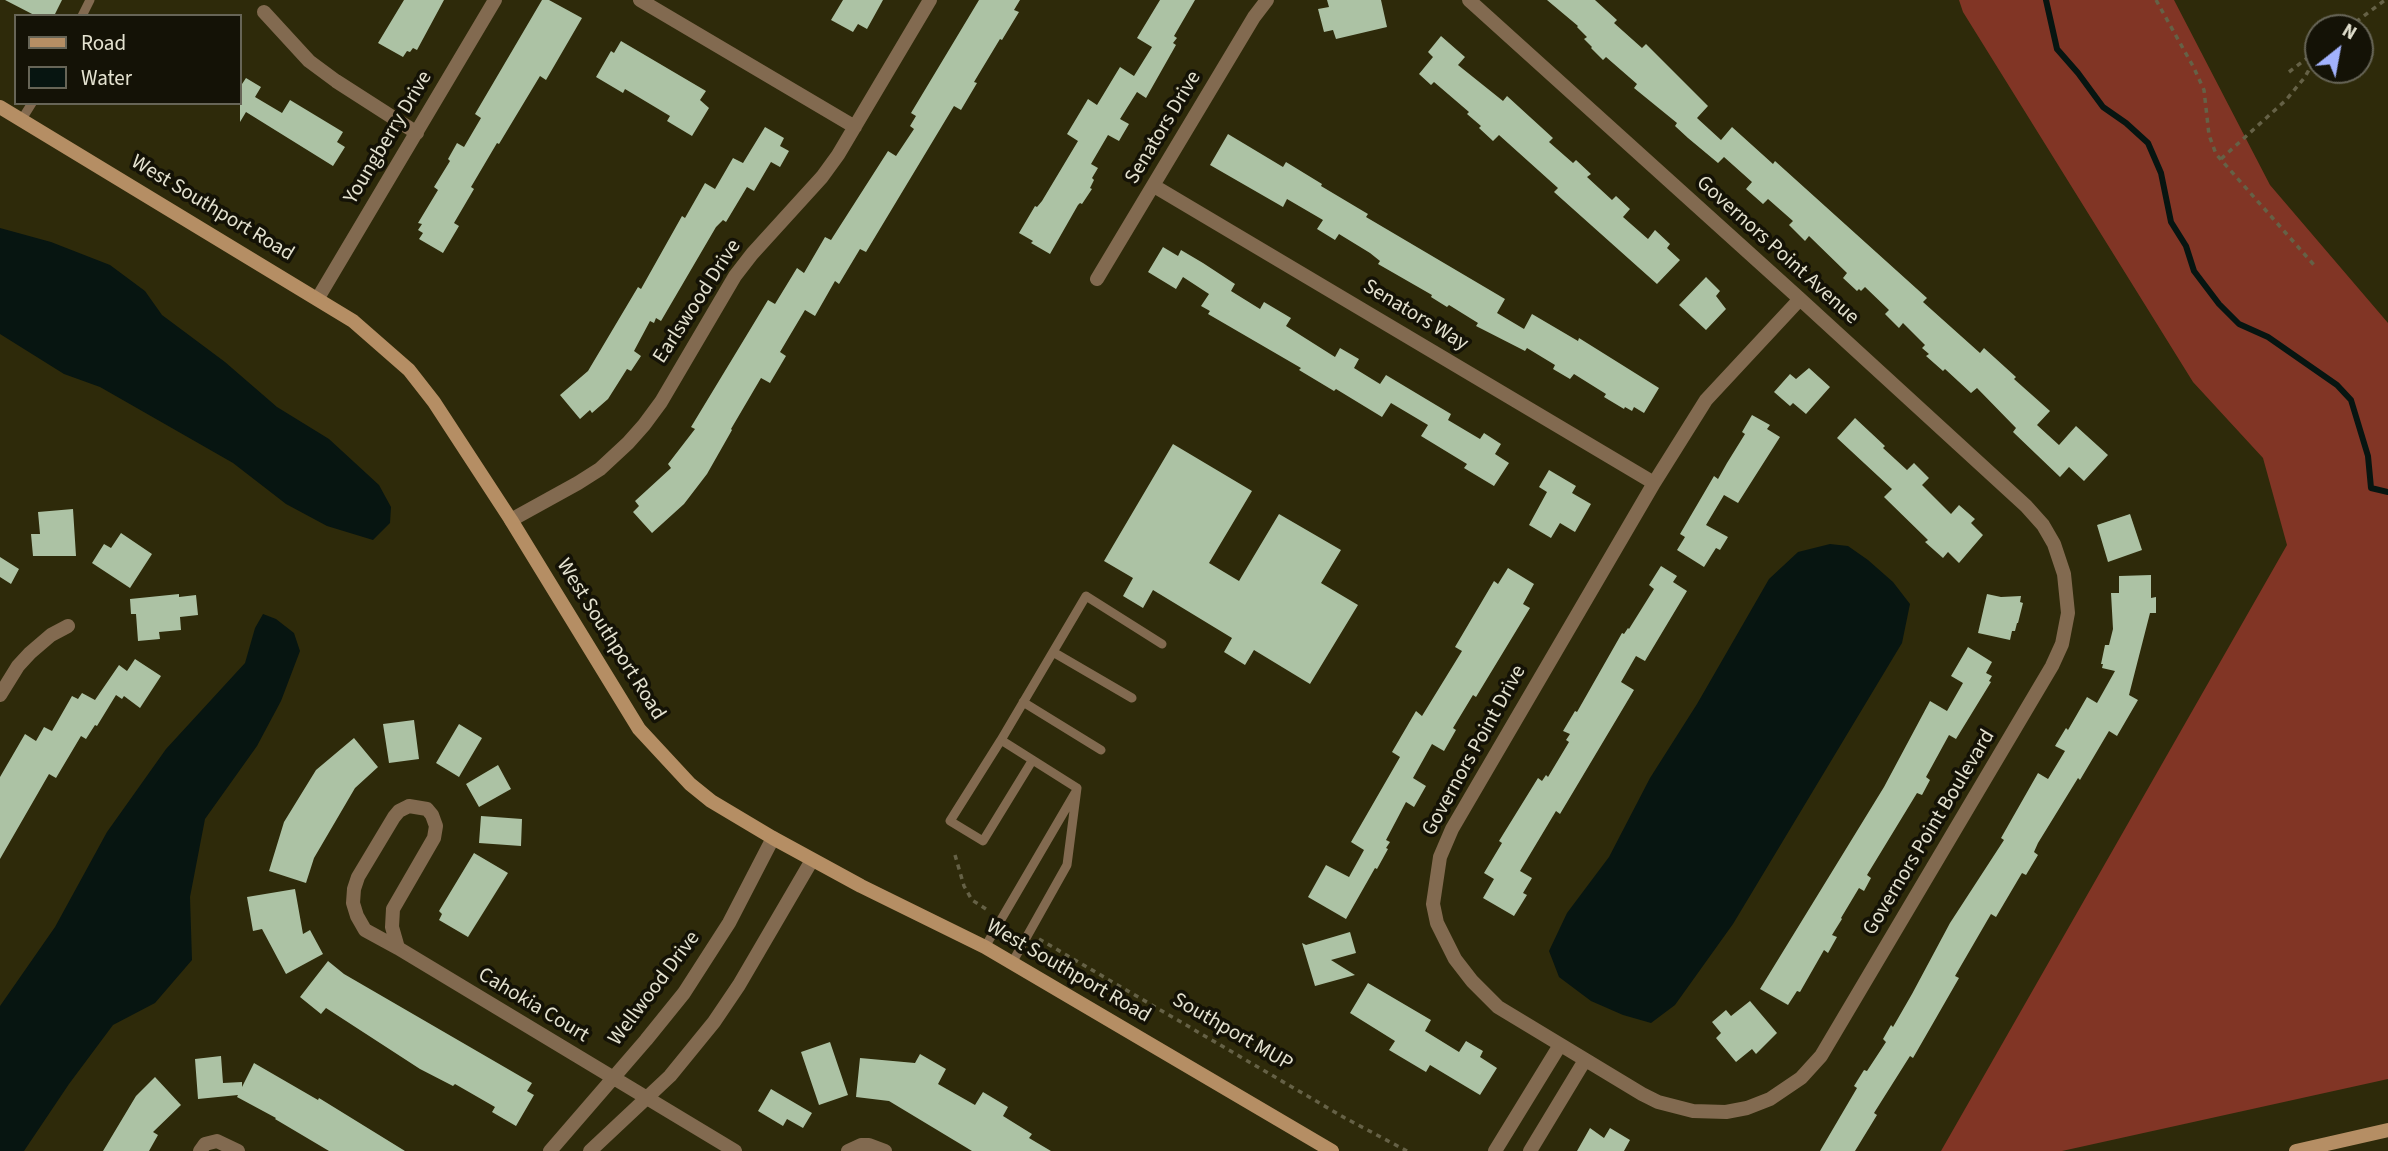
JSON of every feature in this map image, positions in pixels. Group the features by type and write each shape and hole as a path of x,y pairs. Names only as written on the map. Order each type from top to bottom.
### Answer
{"main road":[{"name":"West Southport Road","path":"0,107 318,298 353,321 409,370 434,402 511,520 639,729 690,785 711,801 812,860 985,947 1332,1151"},
{"path":"2295,1151 2388,1130"}],"street":[{"name":"Youngberry Drive","path":"318,298 495,0"},
{"path":"640,0 855,127"},
{"name":"Earlswood Drive","path":"511,520 600,468 638,433 661,402 735,276 822,177 855,127 930,0"},
{"name":"Senators Drive","path":"1097,279 1254,17 1267,0"},
{"name":"Governors Point Avenue","path":"1469,0 2026,506 2051,538"},
{"path":"264,12 314,66 417,133"},
{"name":"Senators Way","path":"1154,186 1654,483"},
{"name":"Governors Point Drive","path":"1747,1108 1726,1112 1681,1109 1658,1102 1560,1045 1490,1000 1455,959 1437,923 1433,904 1440,857 1452,829 1654,483 1706,400 1800,299"},
{"name":"Governors Point Boulevard","path":"1747,1108 1786,1090 1821,1056 2053,666 2066,629 2068,597 2061,558 2051,538"},
{"path":"0,695 24,659 44,640 68,626"},
{"name":"Cahokia Court","path":"398,948 392,927 393,909 436,834 432,815 423,807 402,808 396,813 358,877 353,903 365,930 735,1151"},
{"name":"Wellwood Drive","path":"550,1151 669,1012 697,973 729,923 773,838"},
{"path":"590,1151 670,1076 714,1022 739,985 812,860"},
{"path":"1495,1151 1560,1045"},
{"path":"1530,1151 1585,1060"},
{"path":"200,1151 205,1144 217,1141 238,1151"},
{"path":"848,1151 861,1145 869,1145 885,1151"}],"lane":[{"path":"22,119 31,105"},
{"path":"1032,761 983,841 950,821 1086,596 1162,644"},
{"path":"1053,652 1132,698"},
{"path":"1023,702 1101,750"},
{"path":"1001,740 1077,788"},
{"path":"1012,963 1067,865 1077,788"},
{"path":"985,947 1077,788"}],"path":[{"path":"2156,0 2204,90 2209,135 2216,154 2314,265"},
{"path":"2366,14 2385,0"},
{"path":"2289,72 2304,62"},
{"path":"2220,159 2286,100 2304,79"},
{"path":"955,855 964,886 972,900 986,910"},
{"name":"Southport MUP","path":"1043,941 1407,1151"}],"shaded area":[{"path":"1959,0 2174,0 2270,185 2388,323 2388,1079 2062,1151 1941,1151 2287,545 2263,458 2193,382 1963,12"}],"water":[{"path":"0,228 51,242 110,265 145,291 162,315 225,362 277,407 329,439 379,485 391,507 390,523 373,540 327,526 286,504 233,463 100,387 64,374 0,334"},
{"path":"1830,544 1848,546 1868,560 1893,582 1910,604 1902,643 1733,924 1675,1005 1651,1023 1623,1015 1591,1001 1559,977 1549,951 1567,913 1609,857 1650,778 1697,704 1769,579 1798,552"},
{"path":"263,614 276,619 294,633 300,651 281,701 257,746 205,819 190,897 192,960 155,1003 113,1025 24,1151 0,1151 0,1006 55,927 107,832 166,749 245,663 255,628"}],"building":[{"path":"5,0 62,0 55,14 32,14"},
{"path":"404,0 444,0 417,50 413,48 410,52 407,51 403,57 378,43"},
{"path":"542,0 549,0 582,18 546,80 540,76 499,144 497,143 471,187 474,189 454,223 459,226 443,253 419,239 423,233 418,230 422,224 418,223 438,190 434,187 450,161 448,159 457,143 464,147 481,118 475,114"},
{"path":"843,0 883,0 867,29 858,24 853,32 831,20"},
{"path":"979,0 1020,0 1014,10 1019,12 974,82 977,83 961,110 954,106 866,252 860,249 839,284 835,281 815,316 805,310 780,352 786,356 770,383 761,378 707,474 684,504 652,533 633,512 639,506 635,501 671,468 668,464 695,429 691,427 768,300 775,304 797,268 804,273 825,237 831,240 888,151 896,156 914,129 910,126 916,116 911,113"},
{"path":"1160,0 1195,0 1174,36 1177,38 1173,43 1176,45 1146,98 1137,92 1120,119 1129,124 1119,141 1108,135 1091,164 1098,168 1092,178 1092,189 1082,204 1078,205 1050,254 1019,233 1078,141 1067,134 1088,99 1097,105 1120,67 1134,76 1152,47 1137,38"},
{"path":"1327,0 1381,0 1387,27 1336,39 1333,30 1324,32 1318,9 1329,7"},
{"path":"1547,0 1595,0 1617,20 1614,23 1642,48 1646,44 1708,106 1697,118 1721,140 1732,127 1773,164 1775,161 1927,298 1923,302 1980,353 1984,348 2016,377 2014,379 2050,411 2037,425 2059,445 2076,426 2108,455 2084,481 2069,467 2060,477 2013,432 2016,428 1977,388 1971,393 1926,356 1929,354 1922,348 1925,345 1903,323 1899,328 1885,314 1889,310 1865,287 1857,291 1843,278 1847,273 1809,236 1805,241 1789,225 1793,221 1768,199 1763,204 1746,189 1752,182 1724,157 1718,163 1688,138 1675,126 1677,123 1634,88 1637,84 1606,57 1603,60 1584,39 1587,37 1578,26"},
{"path":"1441,36 1465,57 1458,65 1503,101 1507,96 1553,138 1549,142 1573,163 1576,160 1591,174 1587,177 1612,200 1616,196 1630,209 1623,217 1648,239 1655,230 1670,244 1667,248 1680,260 1657,284 1554,192 1558,188 1499,135 1493,141 1467,114 1469,112 1434,82 1431,85 1419,74 1433,57 1428,52"},
{"path":"621,41 706,91 700,100 709,108 692,136 667,121 670,116 625,89 623,93 596,77 611,51 614,53"},
{"path":"246,78 261,87 255,97 282,113 290,100 343,132 337,142 345,147 333,166 246,112 240,122 242,84"},
{"path":"765,127 784,138 780,146 789,151 780,167 771,162 754,191 747,187 726,222 723,220 716,227 661,321 656,318 654,323 650,321 634,351 641,356 631,371 627,369 608,399 580,419 560,395 588,371 705,183 715,189 733,158 743,163"},
{"path":"1228,134 1283,167 1286,162 1368,214 1366,217 1505,299 1497,313 1524,329 1532,314 1578,341 1579,338 1659,388 1644,413 1634,407 1632,411 1625,407 1624,409 1574,374 1570,379 1553,369 1555,365 1527,348 1525,351 1476,326 1478,323 1378,264 1380,261 1370,253 1339,234 1335,240 1317,229 1323,220 1287,199 1283,207 1210,165"},
{"path":"1163,247 1178,256 1181,250 1203,263 1235,284 1231,291 1260,309 1264,302 1291,318 1286,326 1335,357 1340,348 1359,359 1354,368 1380,384 1386,375 1451,414 1448,420 1480,439 1484,433 1501,444 1495,454 1509,463 1494,486 1464,468 1467,464 1421,436 1428,425 1391,403 1382,417 1336,389 1334,391 1299,370 1301,368 1208,314 1210,311 1201,306 1209,294 1183,277 1176,289 1148,272"},
{"path":"1706,277 1720,291 1716,296 1726,309 1706,330 1679,305"},
{"path":"1809,368 1830,387 1806,414 1793,403 1790,406 1774,392 1790,374 1796,379"},
{"path":"1752,415 1770,425 1767,429 1780,437 1738,503 1724,495 1706,525 1728,537 1720,550 1716,548 1704,567 1677,550 1685,537 1680,534 1714,476 1718,479 1745,434 1742,432"},
{"path":"1855,418 1907,470 1914,463 1929,478 1922,485 1951,514 1959,505 1975,519 1971,523 1983,535 1959,563 1948,552 1943,558 1925,542 1928,540 1884,497 1892,489 1837,438"},
{"path":"1173,444 1252,491 1209,563 1239,581 1279,514 1341,550 1321,583 1358,605 1310,684 1254,650 1245,665 1224,652 1232,638 1153,590 1143,608 1123,596 1133,578 1104,561"},
{"path":"1549,470 1576,486 1572,493 1591,504 1575,532 1560,523 1551,538 1529,525 1547,492 1539,487"},
{"path":"73,509 76,556 33,556 31,534 40,534 38,512"},
{"path":"2130,514 2142,550 2108,562 2097,525"},
{"path":"121,533 152,554 130,588 92,563 104,544 111,548"},
{"path":"0,557 19,569 11,584 0,577"},
{"path":"1661,566 1677,576 1673,582 1687,591 1645,661 1636,656 1621,682 1634,690 1560,814 1556,811 1520,871 1532,878 1523,893 1527,895 1514,916 1483,898 1494,879 1484,873 1502,843 1499,841 1538,778 1542,781 1546,775 1548,777 1569,742 1566,740 1570,734 1563,731 1575,711 1577,712 1622,633 1629,629 1654,589 1649,585"},
{"path":"1508,568 1534,584 1523,604 1530,608 1476,697 1473,695 1453,728 1456,730 1444,751 1432,744 1413,778 1426,786 1414,807 1406,802 1386,840 1390,842 1386,848 1388,849 1346,919 1308,897 1326,865 1349,877 1364,850 1351,842 1400,757 1392,752 1416,711 1422,716 1462,651 1455,647 1494,581 1498,584"},
{"path":"2151,575 2151,598 2156,597 2156,613 2150,613 2129,695 2138,700 2117,736 2109,731 2080,780 2078,778 2038,843 2034,852 2038,855 2026,875 2022,873 1996,917 1991,914 1955,976 1959,978 1913,1058 1910,1056 1874,1113 1877,1115 1855,1151 1820,1151 1857,1088 1854,1086 1886,1042 1883,1039 1891,1025 1893,1027 1950,923 2004,840 2001,838 2038,773 2048,779 2065,751 2055,746 2066,728 2068,730 2087,697 2097,703 2115,671 2102,668 2101,664 2105,645 2109,645 2113,629 2111,593 2119,593 2119,576"},
{"path":"179,594 179,597 196,595 198,615 180,617 181,630 159,632 160,639 138,641 136,614 131,614 130,599"},
{"path":"1987,594 2001,597 2021,596 2020,602 2023,603 2018,623 2010,640 1978,633"},
{"path":"1968,647 1992,662 1986,673 1992,676 1989,681 1991,682 1956,739 1949,735 1926,777 1930,780 1922,795 1917,793 1867,875 1871,878 1864,891 1859,888 1841,918 1832,935 1837,937 1828,953 1824,950 1800,992 1797,991 1788,1005 1760,989 1884,787 1930,701 1947,711 1963,683 1951,676"},
{"path":"135,659 161,676 140,708 124,696 122,699 116,695 86,739 81,736 56,778 49,774 0,859 0,777 25,734 36,741 44,727 52,731 72,696 78,699 82,693 95,700 119,665 127,671"},
{"path":"414,720 419,759 389,763 383,724"},
{"path":"459,724 482,738 459,777 436,763"},
{"path":"354,738 378,767 355,788 314,858 306,883 269,871 284,822 316,770"},
{"path":"498,765 511,789 479,807 466,784"},
{"path":"481,816 522,819 521,846 479,843"},
{"path":"474,853 508,873 468,937 439,920 442,914 439,911"},
{"path":"295,889 303,934 310,930 323,954 286,974 262,929 253,931 247,897"},
{"path":"1350,932 1356,953 1331,960 1355,975 1315,986 1302,943 1306,945"},
{"path":"328,961 344,974 532,1083 527,1091 534,1095 516,1126 492,1112 495,1107 455,1084 453,1086 420,1069 326,1008 321,1014 300,997"},
{"path":"1368,983 1431,1020 1425,1031 1459,1052 1466,1041 1483,1051 1480,1057 1497,1068 1480,1095 1430,1065 1426,1072 1389,1050 1395,1041 1350,1013"},
{"path":"1750,1001 1777,1033 1756,1054 1752,1049 1736,1062 1716,1038 1721,1033 1712,1022 1726,1010 1731,1016"},
{"path":"830,1042 848,1095 819,1105 801,1052"},
{"path":"920,1054 946,1069 938,1084 975,1105 983,1092 1008,1107 1003,1116 1032,1134 1029,1138 1051,1151 972,1151 889,1101 856,1097 860,1058 915,1063"},
{"path":"221,1056 223,1083 242,1082 242,1087 254,1063 318,1100 319,1098 405,1151 329,1151 237,1097 238,1095 198,1099 195,1059"},
{"path":"155,1077 181,1105 153,1132 158,1135 149,1151 103,1151 136,1096"},
{"path":"771,1089 812,1113 803,1128 787,1119 783,1126 758,1111"},
{"path":"1590,1128 1604,1138 1610,1128 1630,1140 1624,1151 1577,1151"}],"waterway":[{"path":"2046,0 2057,49 2103,107 2148,143 2161,173 2171,222 2186,246 2194,271 2219,304 2239,324 2268,337 2337,385 2351,400 2368,456 2371,488 2388,492"}]}
